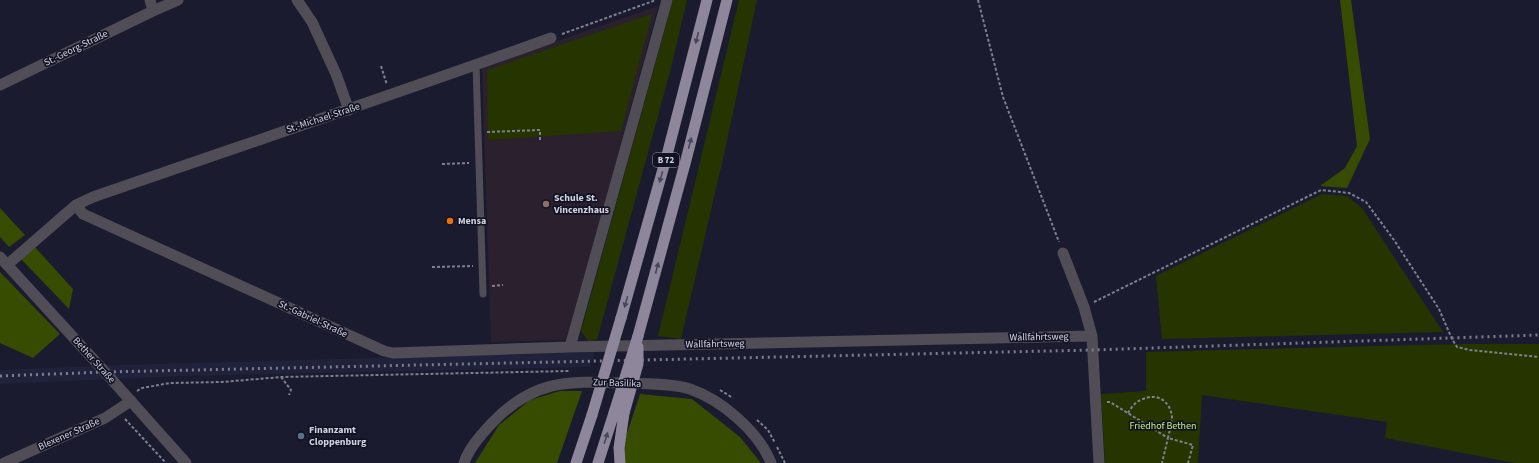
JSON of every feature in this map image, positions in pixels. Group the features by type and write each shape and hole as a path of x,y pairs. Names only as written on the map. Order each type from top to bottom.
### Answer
{"highway":[{"name":"B 72","path":"576,463 621,318 667,155 707,0"},
{"name":"B 72","path":"598,463 619,413 638,336 686,160 726,0"},
{"name":"B 72","path":"619,413 620,463"}],"street":[{"path":"150,0 152,11"},
{"name":"St.-Georg-Straße","path":"0,85 152,11 178,0"},
{"path":"296,0 312,22 336,74 349,110"},
{"path":"570,347 667,0"},
{"name":"St.-Michael-Straße","path":"4,261 83,201 238,146 349,110 551,38"},
{"name":"St.-Gabriel-Straße","path":"76,205 83,214 384,351 570,347"},
{"path":"1063,253 1084,307 1092,336 1099,463"},
{"name":"Bether Straße","path":"4,261 186,463"},
{"name":"Wallfahrtsweg","path":"570,347 1092,336"},
{"name":"Zur Basilika","path":"464,463 474,444 483,432 509,406 524,396 542,388 566,382 662,385 690,389 718,403 738,417 759,442 771,463"},
{"name":"Blexener Straße","path":"4,463 105,418 118,410 129,399"}],"lane":[{"path":"476,65 483,294"}],"path":[{"path":"551,38 657,0"},
{"path":"978,0 1003,97 1063,253"},
{"path":"381,66 390,95"},
{"path":"478,132 540,130 540,141"},
{"path":"442,164 479,163"},
{"path":"1084,307 1321,190 1349,193 1366,202 1394,240 1439,309 1457,347 1470,350 1539,357"},
{"path":"432,267 482,265"},
{"path":"129,399 142,388 170,383 222,382 281,377 570,370"},
{"path":"281,377 291,390 289,395"},
{"path":"720,389 726,392 737,402"},
{"path":"1128,413 1140,400 1150,396 1162,398 1169,406 1172,417 1162,463"},
{"path":"1095,402 1110,402 1168,438 1193,445 1188,463"},
{"path":"118,410 166,463"},
{"path":"753,416 768,430 785,463"}],"shaded area":[{"name":"Schule St. Vincenzhaus","path":"658,6 568,340 491,342 482,67"},
{"path":"595,352 590,367 186,376 0,384 0,370 119,365"}],"green space":[{"path":"673,0 687,0 671,68 597,340 588,341 581,331"},
{"path":"739,0 757,0 725,150 681,339 658,336"},
{"path":"1340,0 1351,0 1370,139 1347,188 1320,186 1345,168 1357,146"},
{"path":"652,14 621,131 488,140 487,70"},
{"path":"1322,194 1347,196 1362,208 1443,332 1162,339 1156,276"},
{"path":"0,208 25,235 9,247 0,237"},
{"path":"34,246 73,289 69,309 20,258"},
{"path":"0,272 60,334 33,358 0,343"},
{"name":"Friedhof Bethen","path":"1458,344 1539,344 1539,463 1515,463 1385,438 1387,422 1202,395 1198,463 1105,463 1101,394 1146,391 1146,352"},
{"path":"560,391 582,391 557,463 475,463 499,425 530,400"},
{"path":"640,394 692,399 740,437 761,463 617,463"}],"railway":[{"path":"0,376 105,372 1093,350 1539,335"}],"place":[{"name":"Schule St. Vincenzhaus","path":"546,204"},
{"name":"Mensa","path":"450,221"},
{"name":"Finanzamt Cloppenburg","path":"301,436"}]}
